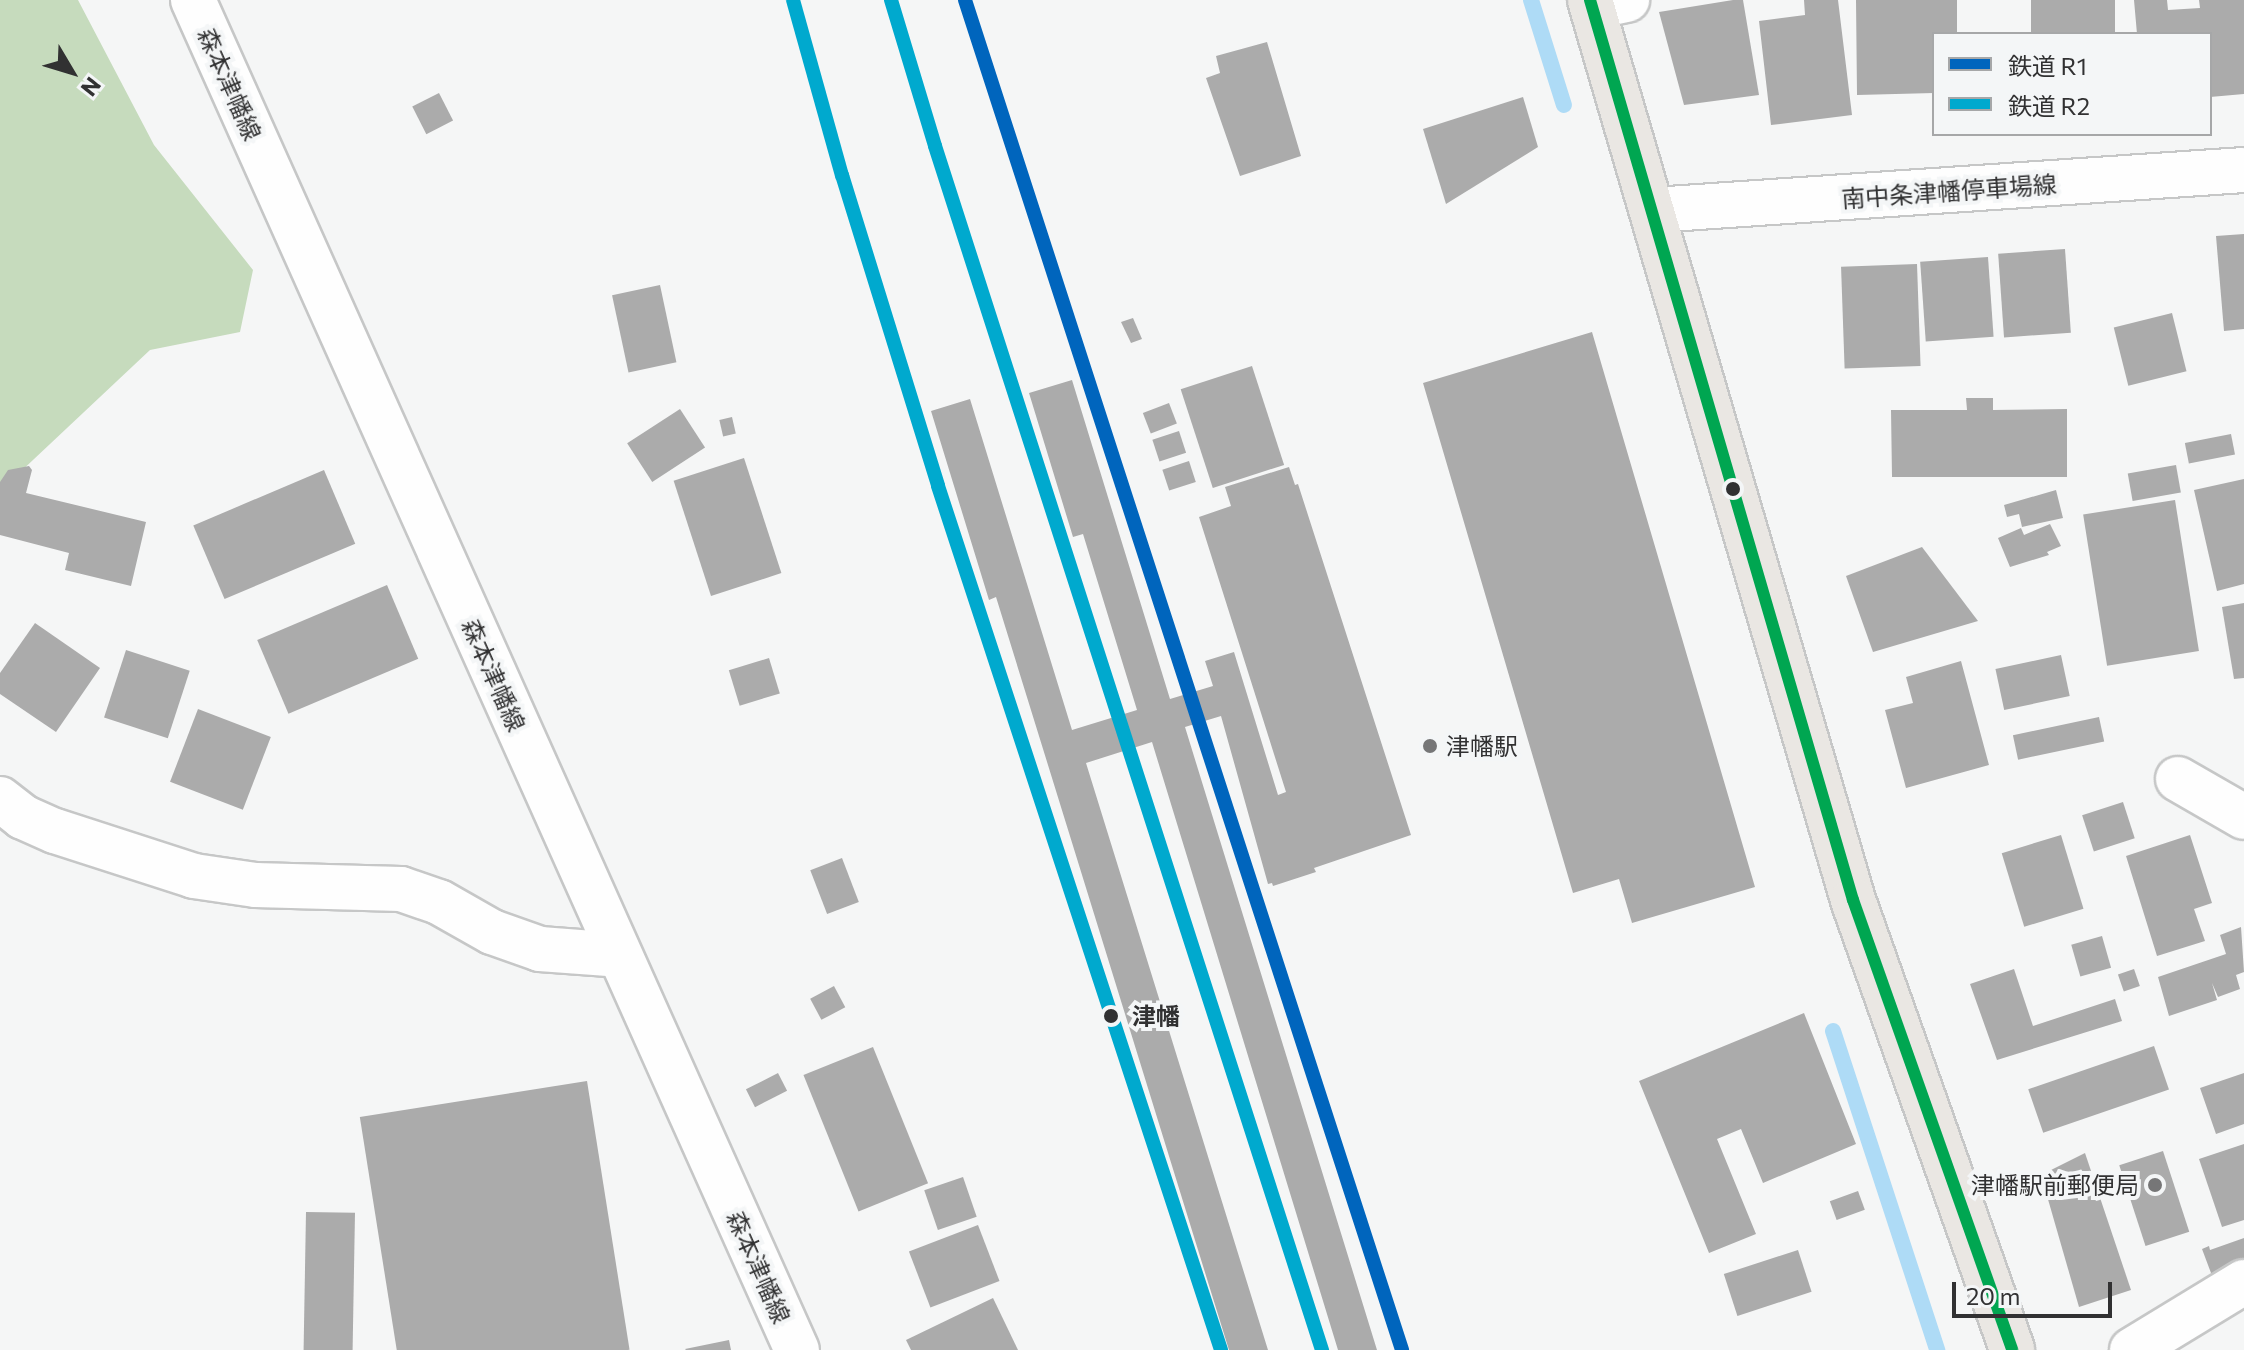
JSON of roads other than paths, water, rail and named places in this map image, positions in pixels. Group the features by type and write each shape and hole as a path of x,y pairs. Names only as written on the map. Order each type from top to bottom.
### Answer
{"main road":[{"name":"森本津幡線","path":"193,0 797,1350"},
{"path":"1603,2 1654,210 1853,900 2012,1350"},
{"name":"南中条津幡停車場線","path":"1654,210 2244,170"},
{"path":"2178,779 2244,817"},
{"path":"0,799 23,817 55,831 194,876 255,885 401,889 439,902 492,932 540,949 619,955"},
{"path":"2132,1350 2244,1282"}],"waterway":[{"path":"1531,0 1564,105"},
{"path":"1833,1031 1937,1350"}],"railway":[{"path":"793,0 842,175 938,486 1221,1350"},
{"path":"891,0 935,146 1322,1350"}],"rail line":[{"name":"R2","path":"793,0 842,175 938,486 1221,1350"},
{"name":"R2","path":"891,0 935,146 1322,1350"},
{"name":"R1","path":"965,0 1402,1350"}],"place":[{"name":"津幡駅","path":"1430,746"},
{"name":"津幡","path":"1111,1016"},
{"name":"津幡駅前郵便局","path":"2155,1185"}]}
